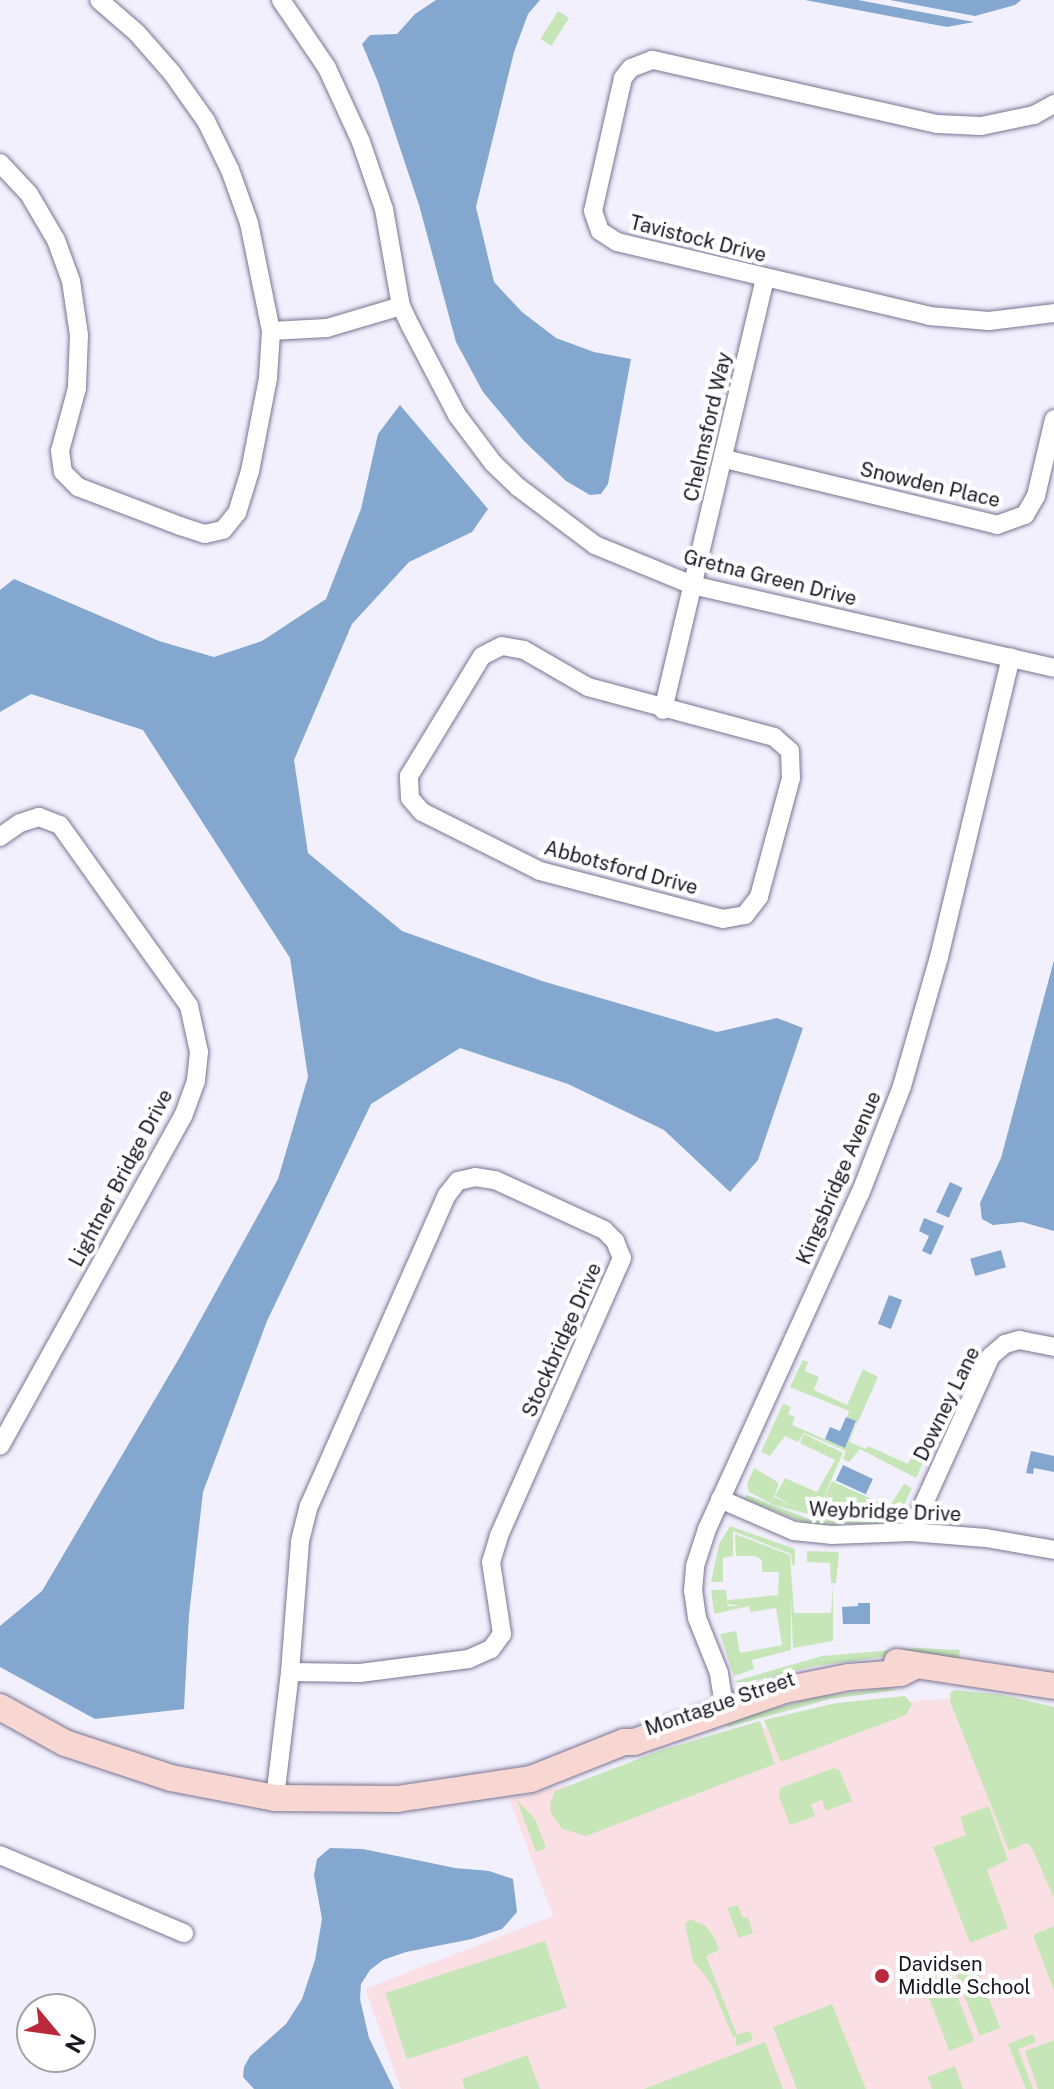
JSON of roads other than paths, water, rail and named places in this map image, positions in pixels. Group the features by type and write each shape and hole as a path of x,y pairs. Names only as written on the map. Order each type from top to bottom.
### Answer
{"street":[{"path":"0,163 29,194 49,228 71,281 79,335 77,388 60,451 63,472 78,487 205,534 223,530 237,513 261,428 271,331 249,223 230,170 206,121 172,73 137,33 99,0"},
{"name":"Gretna Green Drive","path":"281,0 327,68 361,142 384,209 401,306 457,415 493,463 518,487 595,545 692,585 1054,668"},
{"name":"Tavistock Drive","path":"1054,104 1034,115 981,126 937,124 663,60 643,62 631,68 623,78 593,211 600,231 617,242 929,316 989,321 1054,313"},
{"name":"Chelmsford Way","path":"692,585 725,459 765,278"},
{"path":"271,331 327,328 401,306"},
{"name":"Snowden Place","path":"725,459 997,525 1025,515 1036,496 1054,419"},
{"path":"663,710 692,585"},
{"name":"Abbotsford Drive","path":"502,646 524,650 588,687 663,710 774,737 790,751 791,778 759,897 745,915 723,919 540,871 422,812 410,798 409,776 473,669 482,656 502,646"},
{"name":"Kingsbridge Avenue","path":"721,1686 698,1626 693,1591 695,1566 720,1499 860,1194 902,1086 939,957 1011,658"},
{"name":"Lightner Bridge Drive","path":"0,837 20,823 39,817 60,825 189,1006 199,1052 196,1081 183,1116 0,1446"},
{"name":"Stockbridge Drive","path":"275,1798 290,1672 300,1541 309,1506 447,1195 458,1181 475,1177 495,1180 604,1230 615,1241 622,1258 616,1278 499,1536 491,1562 502,1634 491,1649 469,1659 360,1673 290,1672"},
{"name":"Downey Lane","path":"911,1532 991,1356 1005,1344 1019,1340 1054,1347"},
{"name":"Weybridge Drive","path":"720,1499 794,1531 831,1535 911,1532 995,1539 1054,1550"},
{"name":"Montague Street","path":"624,1742 631,1734 721,1686 784,1680 851,1667 901,1662 913,1667 1054,1686"},
{"name":"Montague Street","path":"0,1707 65,1743 171,1778 275,1798 397,1799 531,1779 624,1742 634,1742 784,1690 849,1677 901,1673 913,1667"},
{"path":"0,1855 184,1933"}],"water":[{"path":"436,0 540,0 528,14 514,52 476,207 494,282 522,312 556,338 594,352 631,359 608,484 601,494 590,495 566,481 524,441 483,392 456,342 419,205 378,82 362,44 370,35 397,34 415,14"},
{"path":"805,0 858,0 974,22 947,27"},
{"path":"890,0 1021,0 1015,5 975,16"},
{"path":"400,405 488,509 472,532 409,562 352,624 294,760 308,853 402,931 542,981 717,1032 777,1018 803,1028 758,1160 730,1192 664,1130 568,1084 460,1048 371,1104 267,1321 203,1492 189,1615 184,1709 95,1719 0,1667 0,1626 42,1591 181,1355 278,1179 308,1077 290,958 143,730 31,694 0,712 0,590 14,579 159,641 214,657 262,641 326,599 361,509 378,434"},
{"path":"1054,960 1054,1231 1022,1222 993,1225 982,1219 980,1203 1001,1158"},
{"path":"950,1182 963,1188 949,1218 936,1212"},
{"path":"924,1218 944,1226 931,1255 922,1251 929,1236 919,1231"},
{"path":"1001,1250 1006,1267 975,1276 970,1259"},
{"path":"889,1295 902,1300 891,1329 878,1324"},
{"path":"846,1417 856,1421 845,1448 825,1439 830,1427 840,1431"},
{"path":"1031,1451 1054,1456 1054,1472 1034,1468 1033,1474 1026,1473"},
{"path":"843,1465 873,1479 866,1494 836,1480"},
{"path":"858,1603 870,1603 870,1624 843,1624 842,1607 858,1606"},
{"path":"330,1848 363,1849 455,1868 489,1871 513,1879 517,1912 502,1929 472,1939 406,1952 383,1960 370,1970 361,1984 360,1999 369,2038 394,2089 254,2089 243,2077 244,2067 250,2056 286,2024 302,1999 315,1960 322,1919 314,1875 317,1859"}],"place":[{"name":"Davidsen Middle School","path":"882,1976"}]}
